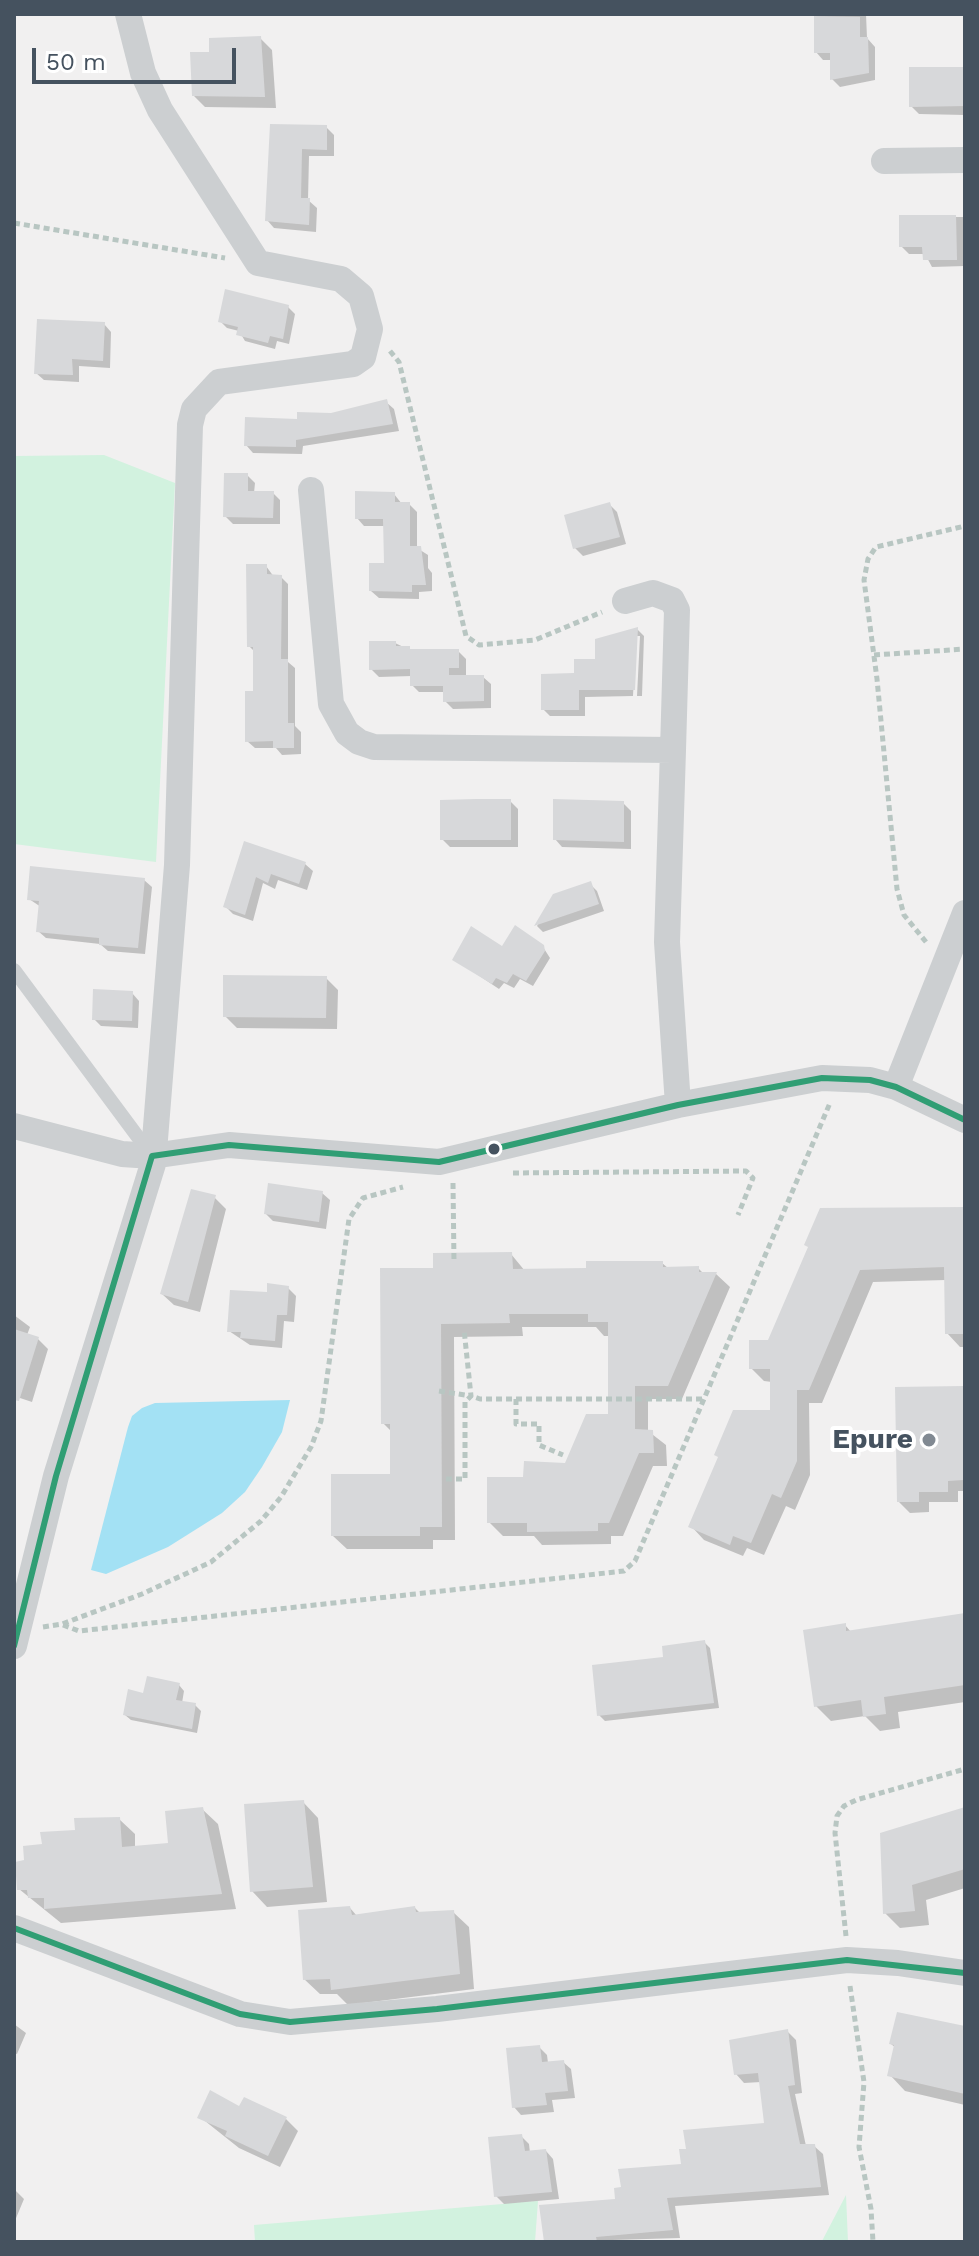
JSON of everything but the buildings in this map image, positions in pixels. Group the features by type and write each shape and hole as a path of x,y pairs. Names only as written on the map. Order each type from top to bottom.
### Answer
{"street":[{"path":"16,1638 56,1476 152,1156 177,865 190,425 194,409 219,382 353,364 363,357 369,345 368,312 353,286 327,273 258,263 160,110 143,73 128,14"},
{"path":"884,161 965,160"},
{"path":"311,490 331,704 347,733 359,742 374,747 673,750"},
{"path":"625,601 653,593 672,600 677,610 667,942 678,1105"},
{"path":"896,1087 956,958 965,913"},
{"path":"14,1126 122,1154 152,1156 229,1145 433,1161 678,1105 804,1080 840,1078 896,1087 965,1120"},
{"path":"14,1928 240,2014 290,2022 437,2009 847,1960 898,1963 965,1973"}],"lane":[{"path":"14,970 152,1156"}],"path":[{"path":"14,223 258,263"},
{"path":"369,345 394,353 399,362 466,636 471,642 479,645 548,637 625,601"},
{"path":"956,958 922,940 904,915 897,889 864,580 868,559 876,547 965,526"},
{"path":"874,655 965,649"},
{"path":"62,1624 79,1631 624,1571 635,1561 840,1078"},
{"path":"16,1638 62,1624 211,1562 261,1521 298,1471 321,1421 349,1219 354,1207 363,1198 431,1182 433,1161"},
{"path":"499,1173 746,1171 753,1178 738,1215"},
{"path":"453,1185 454,1262"},
{"path":"464,1329 471,1396"},
{"path":"439,1391 516,1399 704,1399"},
{"path":"446,1479 465,1479 465,1402 471,1396"},
{"path":"516,1399 516,1424 539,1424 539,1445 563,1455"}],"green space":[{"path":"104,455 175,483 156,862 14,844 14,456"},
{"path":"846,2195 848,2242 822,2242 822,2241"},
{"path":"538,2201 535,2242 255,2242 254,2225"}],"water":[{"path":"290,1400 282,1432 262,1467 245,1492 222,1513 168,1547 106,1574 91,1570 132,1416 155,1403"}],"transit line":[{"path":"14,1646 56,1476 152,1156 229,1145 439,1162 678,1105 822,1078 870,1080 896,1087 965,1120"},
{"path":"14,1928 240,2014 290,2022 437,2009 847,1960 965,1973"}],"place":[{"name":"Epure","path":"929,1440"}]}
